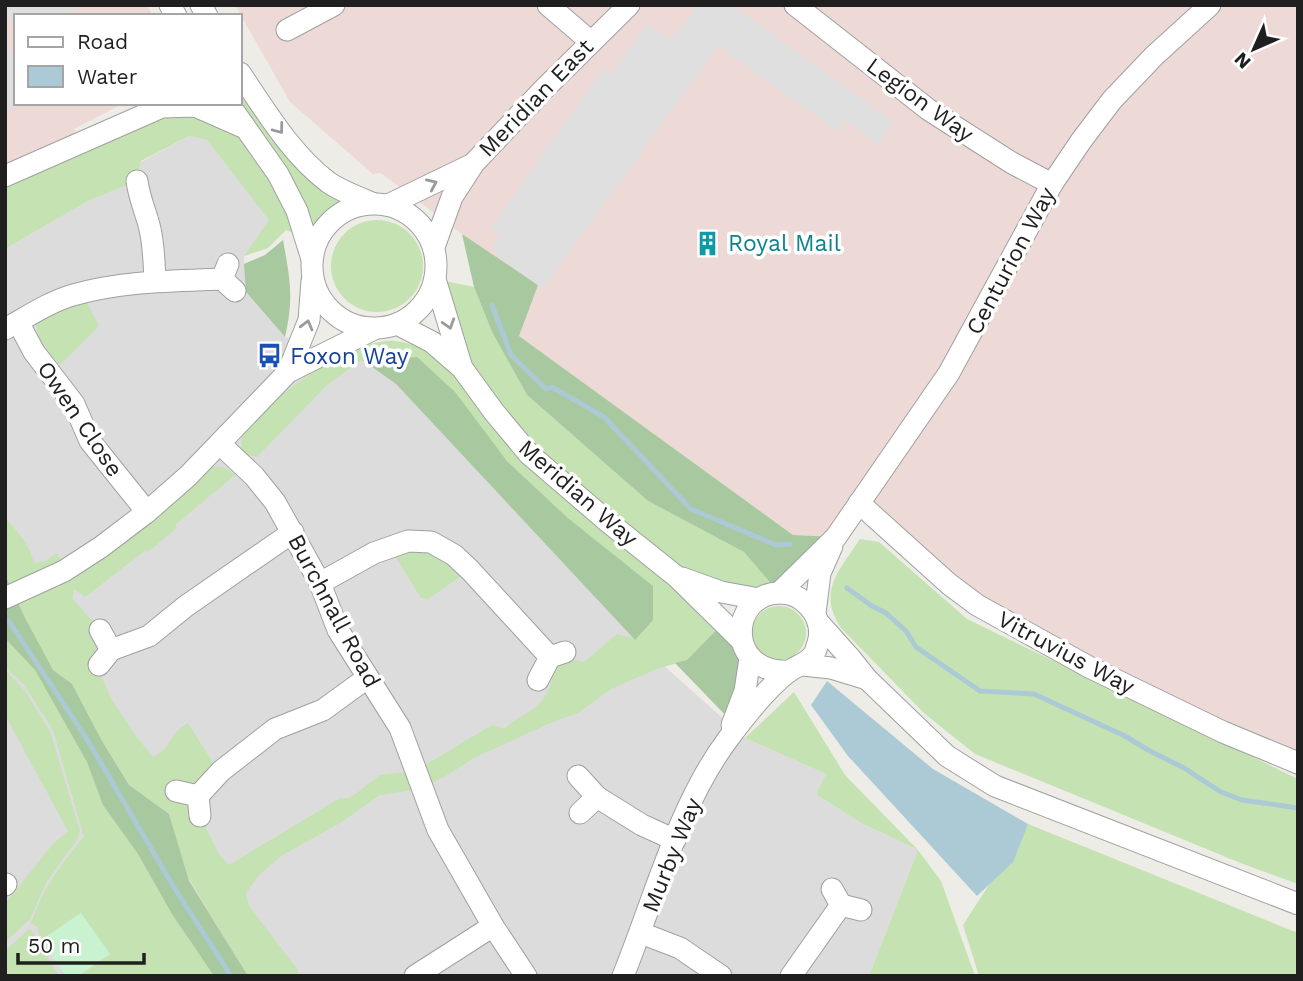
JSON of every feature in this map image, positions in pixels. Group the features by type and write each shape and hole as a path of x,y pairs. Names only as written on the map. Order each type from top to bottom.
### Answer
{"street":[{"path":"287,30 334,5"},
{"path":"548,5 591,42"},
{"name":"Meridian East","path":"434,247 452,197 474,163 629,5"},
{"name":"Legion Way","path":"795,5 929,110 982,145 1052,184"},
{"name":"Centurion Way","path":"817,618 820,573 835,537 960,355 1052,184 1112,100 1165,45 1210,5"},
{"path":"5,598 64,571 147,512 220,444 288,372 374,329 408,319 426,302 435,279 437,263 427,232 417,220 403,211 328,182 290,143 242,76"},
{"path":"5,176 163,105 195,106 244,128"},
{"path":"229,105 278,174 297,211 317,292 327,307 340,318 356,326 374,329"},
{"name":"Meridian East","path":"380,204 474,163"},
{"path":"137,181 141,206 149,224 153,245 155,281"},
{"path":"288,372 309,320 314,247 327,225 347,209 380,204"},
{"name":"Owen Close","path":"147,512 90,441 66,392 12,325 74,295 155,281 228,278"},
{"name":"Meridian Way","path":"435,279 462,368"},
{"name":"Meridian Way","path":"397,324 432,342 462,368 529,454 677,577 745,649"},
{"name":"Burchnall Road","path":"220,444 265,487 293,532 320,583 338,630 400,728 438,830 493,926 526,976"},
{"name":"Vitruvius Way","path":"859,503 949,584 978,606 1100,673 1223,732 1298,763"},
{"path":"100,630 105,657 149,636 186,606 293,532"},
{"name":"Centurion Way","path":"769,596 835,537"},
{"path":"320,583 374,553 408,541 431,542 454,555 557,655 538,680"},
{"name":"Meridian Way","path":"677,577 721,592 769,596"},
{"path":"867,679 831,668 768,670 761,667 745,649 741,624 748,609 769,596 800,598 867,679 947,756 995,786 1298,904"},
{"path":"796,668 814,653 817,646 817,618"},
{"name":"Murby Way","path":"729,737 745,691 745,649"},
{"name":"Murby Way","path":"623,976 675,840 711,764 729,737 796,668"},
{"path":"176,791 199,806 221,771 275,729 323,710 367,678"},
{"path":"578,776 597,797 642,825 675,840"},
{"path":"580,813 597,797"},
{"path":"791,976 845,901"},
{"path":"415,976 493,926"},
{"path":"641,933 680,948 721,976"}],"shaded area":[{"path":"5,5 147,5 152,14 14,14 14,105 120,105 74,129 88,155 5,192"},
{"path":"5,5 88,5 65,14 14,14 14,18 5,21"},
{"path":"235,5 1298,5 1298,762 968,598 859,503 836,537 793,535 519,336 535,289 381,173 373,174 290,102"},
{"path":"697,5 731,5 894,122 878,144 846,121 838,132 718,46 543,289 496,255 493,244 500,234 491,228 603,68 612,74 647,24 671,41"},
{"path":"5,45 14,57 14,105 19,105 6,113"},
{"path":"189,136 207,140 270,220 244,256 246,292 285,337 362,360 396,384 635,640 745,738 826,774 816,794 861,823 918,850 869,976 5,976 5,249 88,201 137,181 141,162"}],"green space":[{"path":"242,76 260,103 359,205 333,219 323,232 312,259 306,238 286,230 268,248 244,256 269,220 207,140 189,136 141,161 137,181 88,201 5,249 5,176 57,152 195,106 242,105"},
{"path":"377,220 395,223 410,233 420,248 423,266 420,284 410,299 395,309 377,312 359,309 344,299 334,284 331,266 334,248 344,233 359,223"},
{"path":"462,234 538,285 519,336 793,535 836,537 779,593 744,552 648,501 527,395 492,332 474,287"},
{"path":"283,240 290,288 285,337 246,292 244,264 265,255"},
{"path":"435,279 474,287 492,332 527,395 648,501 744,552 779,593 678,577 723,623 687,660 657,669 611,689 578,713 472,759 421,789 380,795 340,823 281,856 259,875 246,893 249,906 297,969 298,976 248,976 188,877 169,814 129,785 72,684 53,670 25,618 5,575 5,522 7,520 24,540 34,563 45,561 57,553 71,582 70,578 207,469 222,467 235,475 175,525 177,528 148,552 146,550 85,597 74,589 73,599 100,630 100,674 112,700 153,757 188,723 221,771 200,816 219,854 229,865 340,798 349,798 380,775 415,771 492,725 505,729 542,701 550,686 556,663 564,658 584,662 617,634 635,639 569,519 507,461 417,357 362,360 328,384 257,457 243,454 242,449 244,433 272,403 317,370 356,349 373,343 395,341 424,349 461,367"},
{"path":"85,299 99,326 60,365 41,344 36,325 41,318"},
{"path":"417,357 455,392 507,461 569,519 653,586 653,620 635,640 396,384 362,360"},
{"path":"860,539 879,542 967,619 1298,779 1298,884 975,754 925,714 841,628 834,615 831,592 834,582 838,571"},
{"path":"408,541 470,570 428,599 421,598 390,548"},
{"path":"5,575 53,670 72,684 129,785 169,814 189,881 248,976 214,976 172,914 138,854 103,805 87,762 35,670 5,638"},
{"path":"779,606 798,614 806,633 798,652 779,660 760,652 752,633 760,614"},
{"path":"723,623 750,658 733,723 675,663 687,660"},
{"path":"5,638 35,670 87,762 103,805 138,854 172,914 214,976 78,976 109,954 81,913 41,940 37,927 31,923 35,911 53,877 84,837 53,730 24,685 5,667"},
{"path":"5,670 25,691 50,731 80,831 77,840 47,881 30,919 5,942 5,904 52,845 68,831 5,715"},
{"path":"794,692 845,775 918,850 861,823 816,794 826,774 745,738"},
{"path":"1028,824 1298,933 1298,976 979,976 963,925"},
{"path":"918,850 941,881 975,976 869,976"},
{"path":"81,913 110,954 78,976 66,976 41,940"},
{"path":"29,929 59,976 5,976 5,951"}],"water":[{"path":"827,681 933,769 1028,824 1013,862 977,896 848,756 811,705"}],"waterway":[{"path":"492,305 511,355 546,389 552,387 604,417 691,509 776,545 790,544"},
{"path":"847,588 886,613 906,631 916,647 980,691 1034,694 1125,736 1221,792 1242,800 1298,808"},
{"path":"9,621 88,741 172,884 231,976"}],"place":[{"name":"Royal Mail","path":"708,243"},
{"name":"Foxon Way","path":"270,356"}]}
